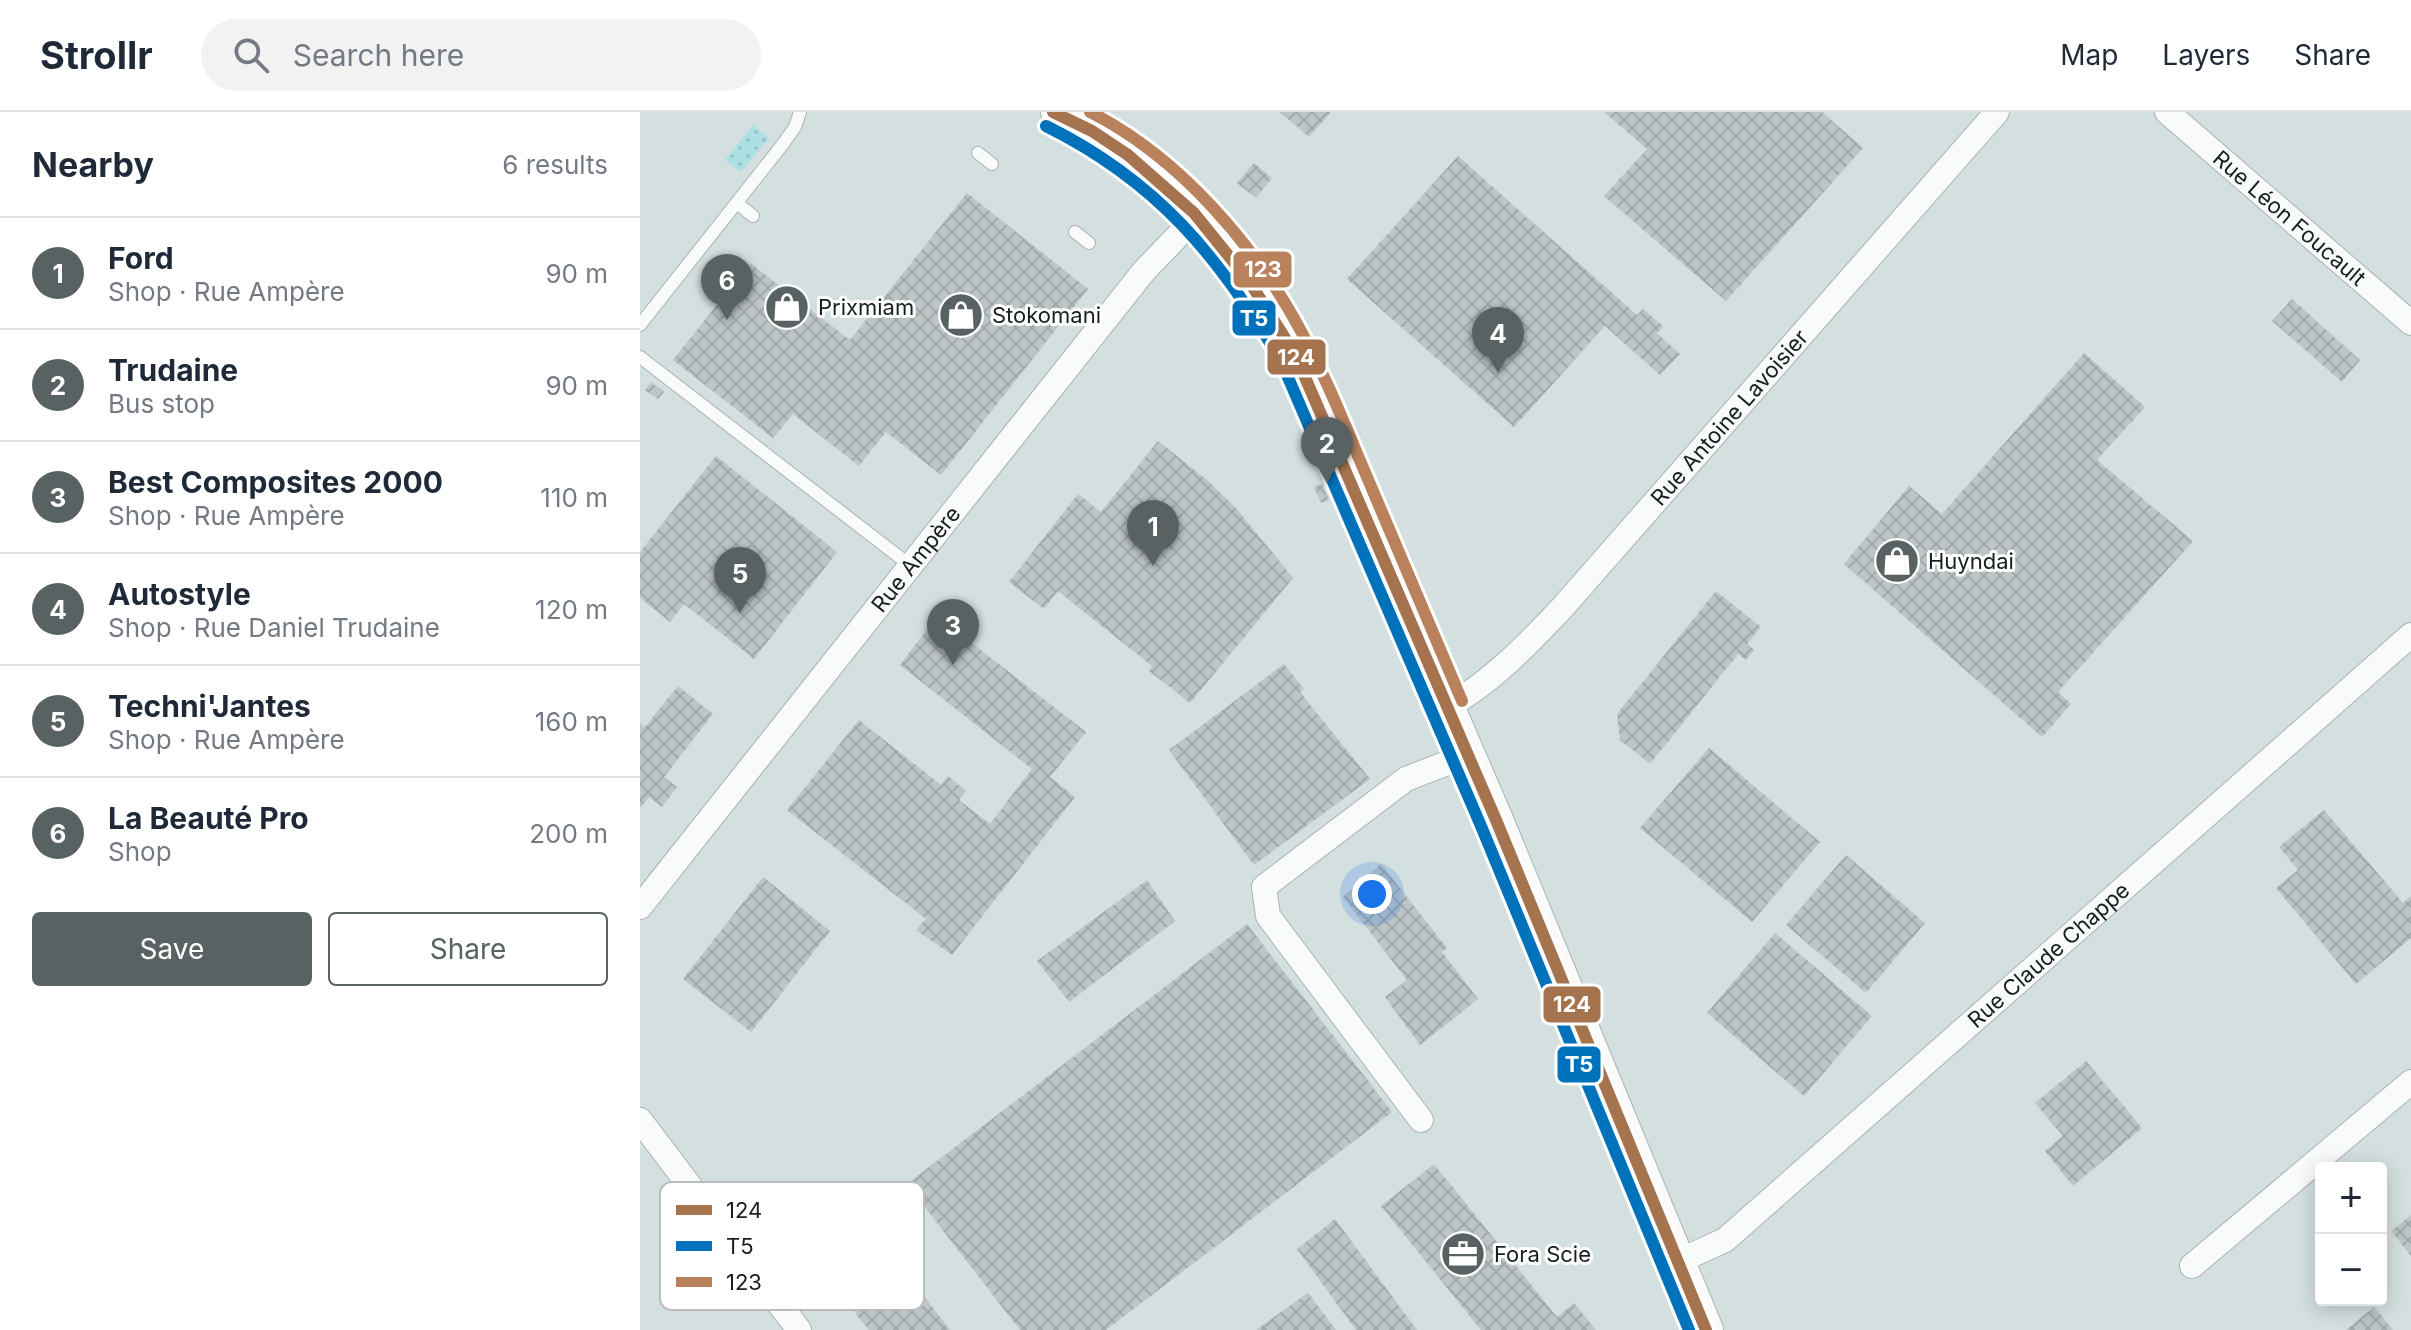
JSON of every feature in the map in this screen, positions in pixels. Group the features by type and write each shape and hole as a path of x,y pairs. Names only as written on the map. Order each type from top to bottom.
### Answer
{"main road":[{"path":"1059,114 1142,165 1196,217 1238,262 1295,354 1468,755 1706,1330"}],"street":[{"name":"Rue Antoine Lavoisier","path":"1447,707 1490,678 1562,608 1997,112"},
{"name":"Rue Léon Foucault","path":"2167,112 2411,323"},
{"name":"Rue Ampère","path":"640,907 1144,271 1196,217"},
{"name":"Rue Claude Chappe","path":"1677,1262 1725,1240 2411,635"},
{"path":"1421,1120 1268,916 1264,887 1406,779 1468,755"},
{"path":"2192,1266 2411,1082"},
{"path":"640,1120 687,1182"},
{"path":"784,1310 799,1330"}],"lane":[{"path":"640,325 670,278 737,203 795,127 800,112"},
{"path":"978,153 992,164"},
{"path":"737,203 753,216"},
{"path":"1075,232 1089,243"},
{"path":"640,357 911,566"}],"shaded area":[{"path":"753,125 769,138 741,172 725,160"}],"building":[{"path":"1280,112 1331,112 1309,137"},
{"path":"1604,112 1822,112 1863,148 1726,301 1604,196 1647,149"},
{"path":"1458,156 1637,315 1643,309 1663,326 1657,333 1680,354 1660,375 1605,326 1514,427 1347,279"},
{"path":"1254,163 1272,178 1256,198 1237,183"},
{"path":"967,193 1088,289 941,475 886,432 859,466 793,414 773,438 673,360 750,263 850,340"},
{"path":"2292,299 2360,360 2342,382 2272,321"},
{"path":"2084,353 2145,407 2097,460 2193,541 2058,692 2071,704 2042,737 1844,564 1909,486 1942,514"},
{"path":"651,382 664,392 658,399 645,390"},
{"path":"1158,441 1235,507 1293,578 1190,703 1149,671 1152,666 1058,591 1044,609 1009,582 1078,494 1101,512"},
{"path":"716,456 837,552 754,659 684,604 670,622 640,598 640,552"},
{"path":"1322,484 1329,500 1321,503 1314,487"},
{"path":"1716,591 1761,627 1747,644 1754,650 1746,660 1738,654 1650,764 1620,740 1617,714"},
{"path":"937,616 1086,732 1050,777 1075,797 952,955 916,930 926,919 787,810 859,720 941,785 948,776 966,791 959,800 990,824 1032,769 900,665"},
{"path":"1284,664 1304,689 1300,692 1370,779 1254,865 1169,750"},
{"path":"678,686 713,714 664,777 677,787 662,807 649,797 640,808 640,723 645,727"},
{"path":"1709,748 1820,842 1752,922 1640,828"},
{"path":"2324,810 2403,903 2411,896 2411,938 2356,984 2276,888 2298,870 2279,847"},
{"path":"1846,855 1925,923 1866,993 1786,925"},
{"path":"1381,864 1447,948 1442,952 1478,999 1420,1045 1385,997 1407,980 1343,897"},
{"path":"763,877 830,931 751,1032 683,979"},
{"path":"1147,880 1175,921 1069,1002 1037,961"},
{"path":"1247,924 1392,1112 1106,1330 1020,1330 924,1206 924,1182 910,1182"},
{"path":"1775,933 1872,1016 1804,1096 1707,1013"},
{"path":"2086,1061 2142,1128 2073,1186 2045,1151 2063,1136 2035,1103"},
{"name":"Fora Scie","path":"1434,1164 1557,1317 1574,1303 1596,1330 1481,1330 1381,1206"},
{"path":"2411,1215 2411,1256 2391,1231"},
{"path":"1335,1219 1417,1330 1356,1330 1297,1249"},
{"path":"1308,1293 1336,1330 1256,1330"},
{"path":"924,1296 950,1330 869,1330 853,1310 924,1310"},
{"path":"2374,1307 2393,1330 2346,1330"}],"transit line":[{"name":"124","path":"1053,112 1092,131 1128,155 1194,213 1249,281 1295,354 1496,820 1706,1330"},
{"name":"123","path":"1090,112 1123,131 1184,178 1238,236 1283,300 1328,386 1462,701"},
{"name":"T5","path":"1046,126 1121,171 1182,225 1234,288 1281,361 1481,826 1689,1330"}],"place":[{"name":"Prixmiam","path":"787,307"},
{"name":"Stokomani","path":"961,315"},
{"name":"La Beauté Pro","path":"727,320"},
{"name":"Autostyle","path":"1498,373"},
{"name":"Trudaine","path":"1327,483"},
{"name":"Huyndai","path":"1897,561"},
{"name":"Ford","path":"1153,566"},
{"name":"Techni'Jantes","path":"740,613"},
{"name":"Best Composites 2000","path":"953,665"},
{"name":"Fora Scie","path":"1463,1254"}]}
